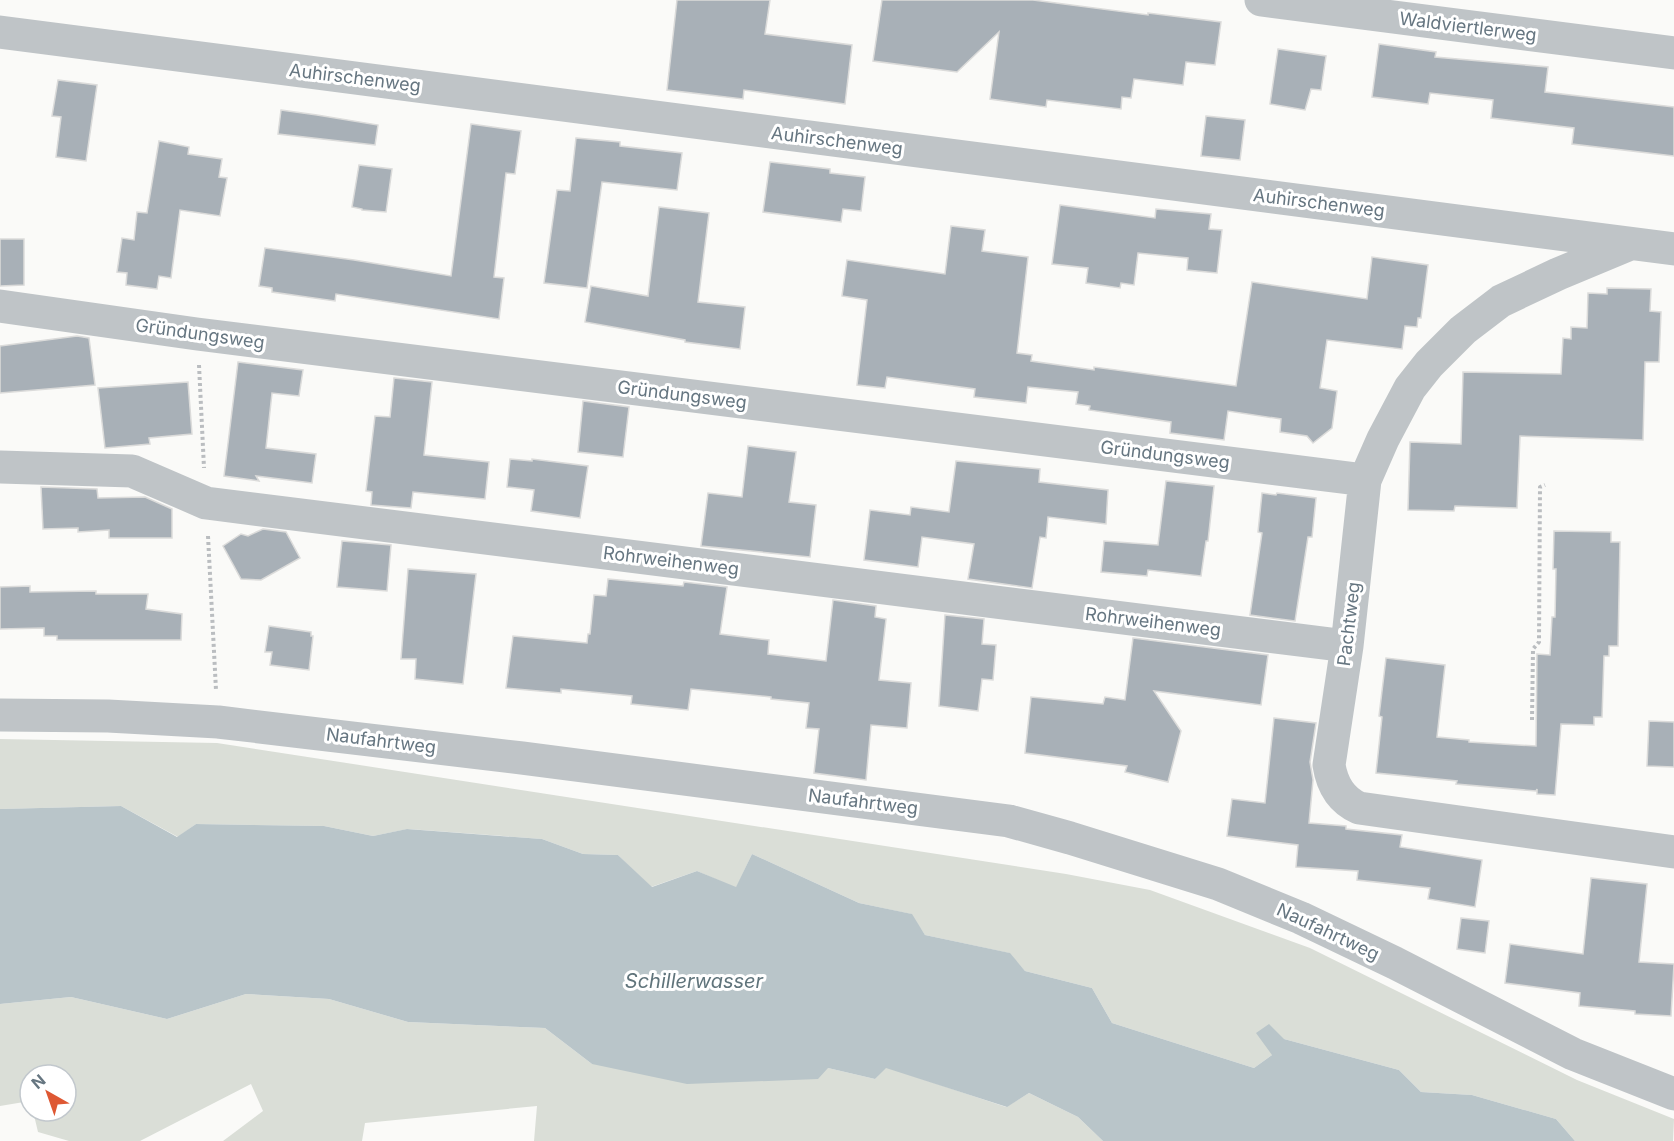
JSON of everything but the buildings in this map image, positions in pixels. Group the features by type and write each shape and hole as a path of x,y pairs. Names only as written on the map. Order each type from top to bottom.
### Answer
{"street":[{"name":"Waldviertlerweg","path":"1262,0 1674,53"},
{"name":"Auhirschenweg","path":"0,32 1674,249"},
{"name":"Pachtweg","path":"1630,244 1558,273 1501,302 1462,330 1429,364 1410,388 1383,439 1365,480 1347,646 1329,765 1331,779 1336,787 1351,805 1359,808 1674,852"},
{"name":"Gründungsweg","path":"0,306 197,334 1365,480"},
{"name":"Rohrweihenweg","path":"0,467 132,471 206,503 1347,646"},
{"name":"Naufahrtweg","path":"0,715 108,716 218,722 545,761 1009,821 1218,884 1301,918 1573,1054 1674,1094"}],"path":[{"path":"1532,720 1533,649 1539,642 1540,487 1545,485"}],"shaded area":[{"path":"0,739 217,743 1066,874 1150,890 1310,948 1577,1080 1674,1119 1673,1141 1575,1141 1556,1119 1472,1095 1421,1092 1399,1070 1284,1039 1272,1055 1254,1068 1112,1023 1092,988 1025,971 1009,953 925,935 911,914 859,903 752,854 736,888 697,871 651,887 618,855 583,854 542,839 408,829 373,836 324,826 196,824 178,837 121,806 0,809"},
{"path":"246,994 329,999 408,1022 545,1028 592,1064 828,1068 875,1079 886,1067 1006,1107 1029,1093 1078,1117 1103,1141 534,1141 537,1106 365,1123 362,1141 223,1141 263,1111 251,1084 140,1141 69,1141 38,1132 36,1123 78,1123 78,1063 18,1063 18,1103 0,1106 0,1004 71,997 167,1019"}],"water":[{"name":"Schillerwasser","path":"121,806 177,837 196,824 324,826 373,836 407,829 542,839 583,854 618,855 652,887 697,871 736,887 752,854 859,903 912,914 925,935 1010,953 1025,971 1092,988 1112,1023 1254,1068 1272,1055 1256,1033 1269,1024 1284,1039 1399,1070 1421,1092 1472,1095 1556,1119 1575,1141 1103,1141 1078,1117 1029,1093 1007,1107 886,1068 875,1079 828,1068 818,1079 687,1084 592,1064 545,1028 408,1022 329,999 246,994 167,1019 71,997 0,1004 0,809"}]}
